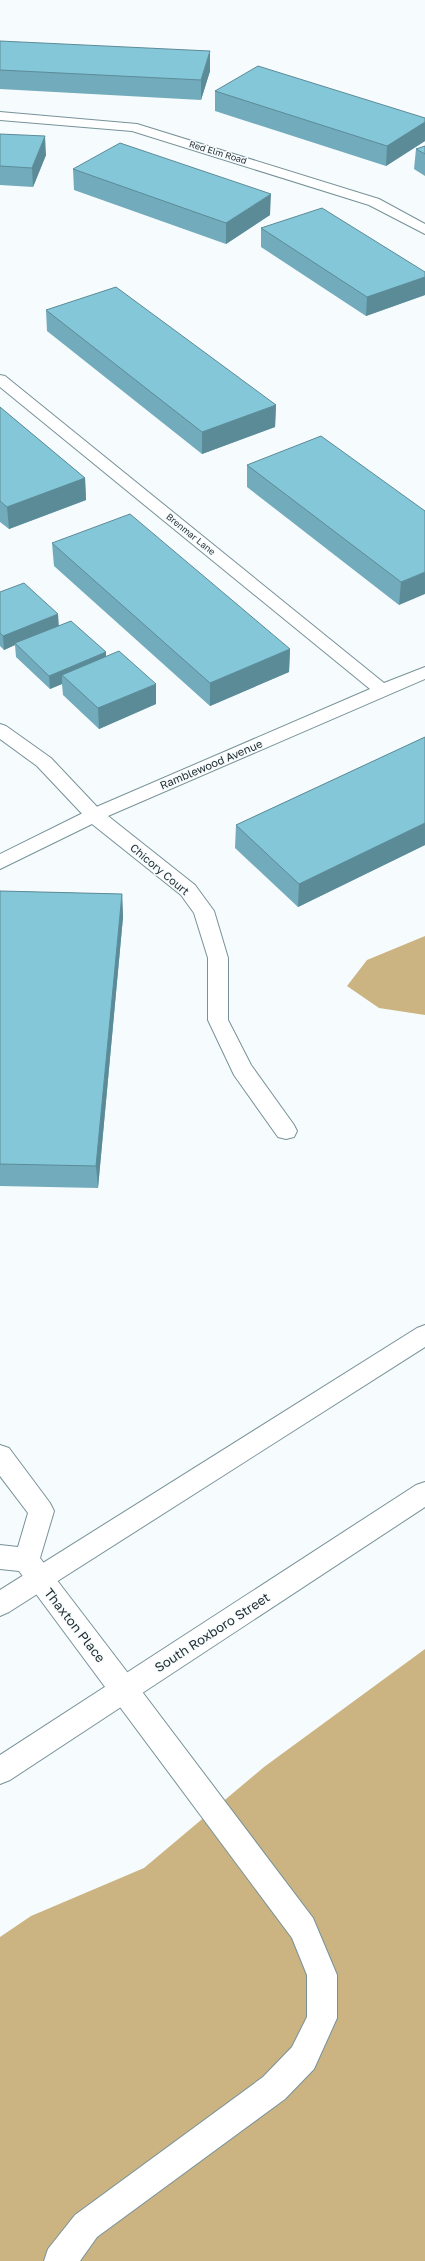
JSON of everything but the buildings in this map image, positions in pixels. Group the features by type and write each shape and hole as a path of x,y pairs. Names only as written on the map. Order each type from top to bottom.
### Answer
{"street":[{"name":"Red Elm Road","path":"0,116 133,127 374,202 425,230"},
{"name":"Brenmar Lane","path":"0,379 382,690"},
{"name":"Ramblewood Avenue","path":"0,862 94,815 425,672"},
{"name":"Chicory Court","path":"0,730 44,762 94,815 188,890 204,911 218,958 218,1020 242,1069 286,1131"},
{"path":"0,1604 33,1569 425,1335"},
{"path":"0,1456 41,1511 33,1569"},
{"name":"South Roxboro Street","path":"0,1771 425,1493"},
{"path":"0,1556 33,1569"},
{"name":"Thaxton Place","path":"33,1569 303,1928 322,1976 322,2018 303,2058 274,2088 86,2226 60,2261"}],"shaded area":[{"path":"425,936 425,1015 379,1008 347,986 367,960"},
{"path":"425,1649 425,2261 0,2261 0,1937 31,1916 144,1868 264,1767"}]}
